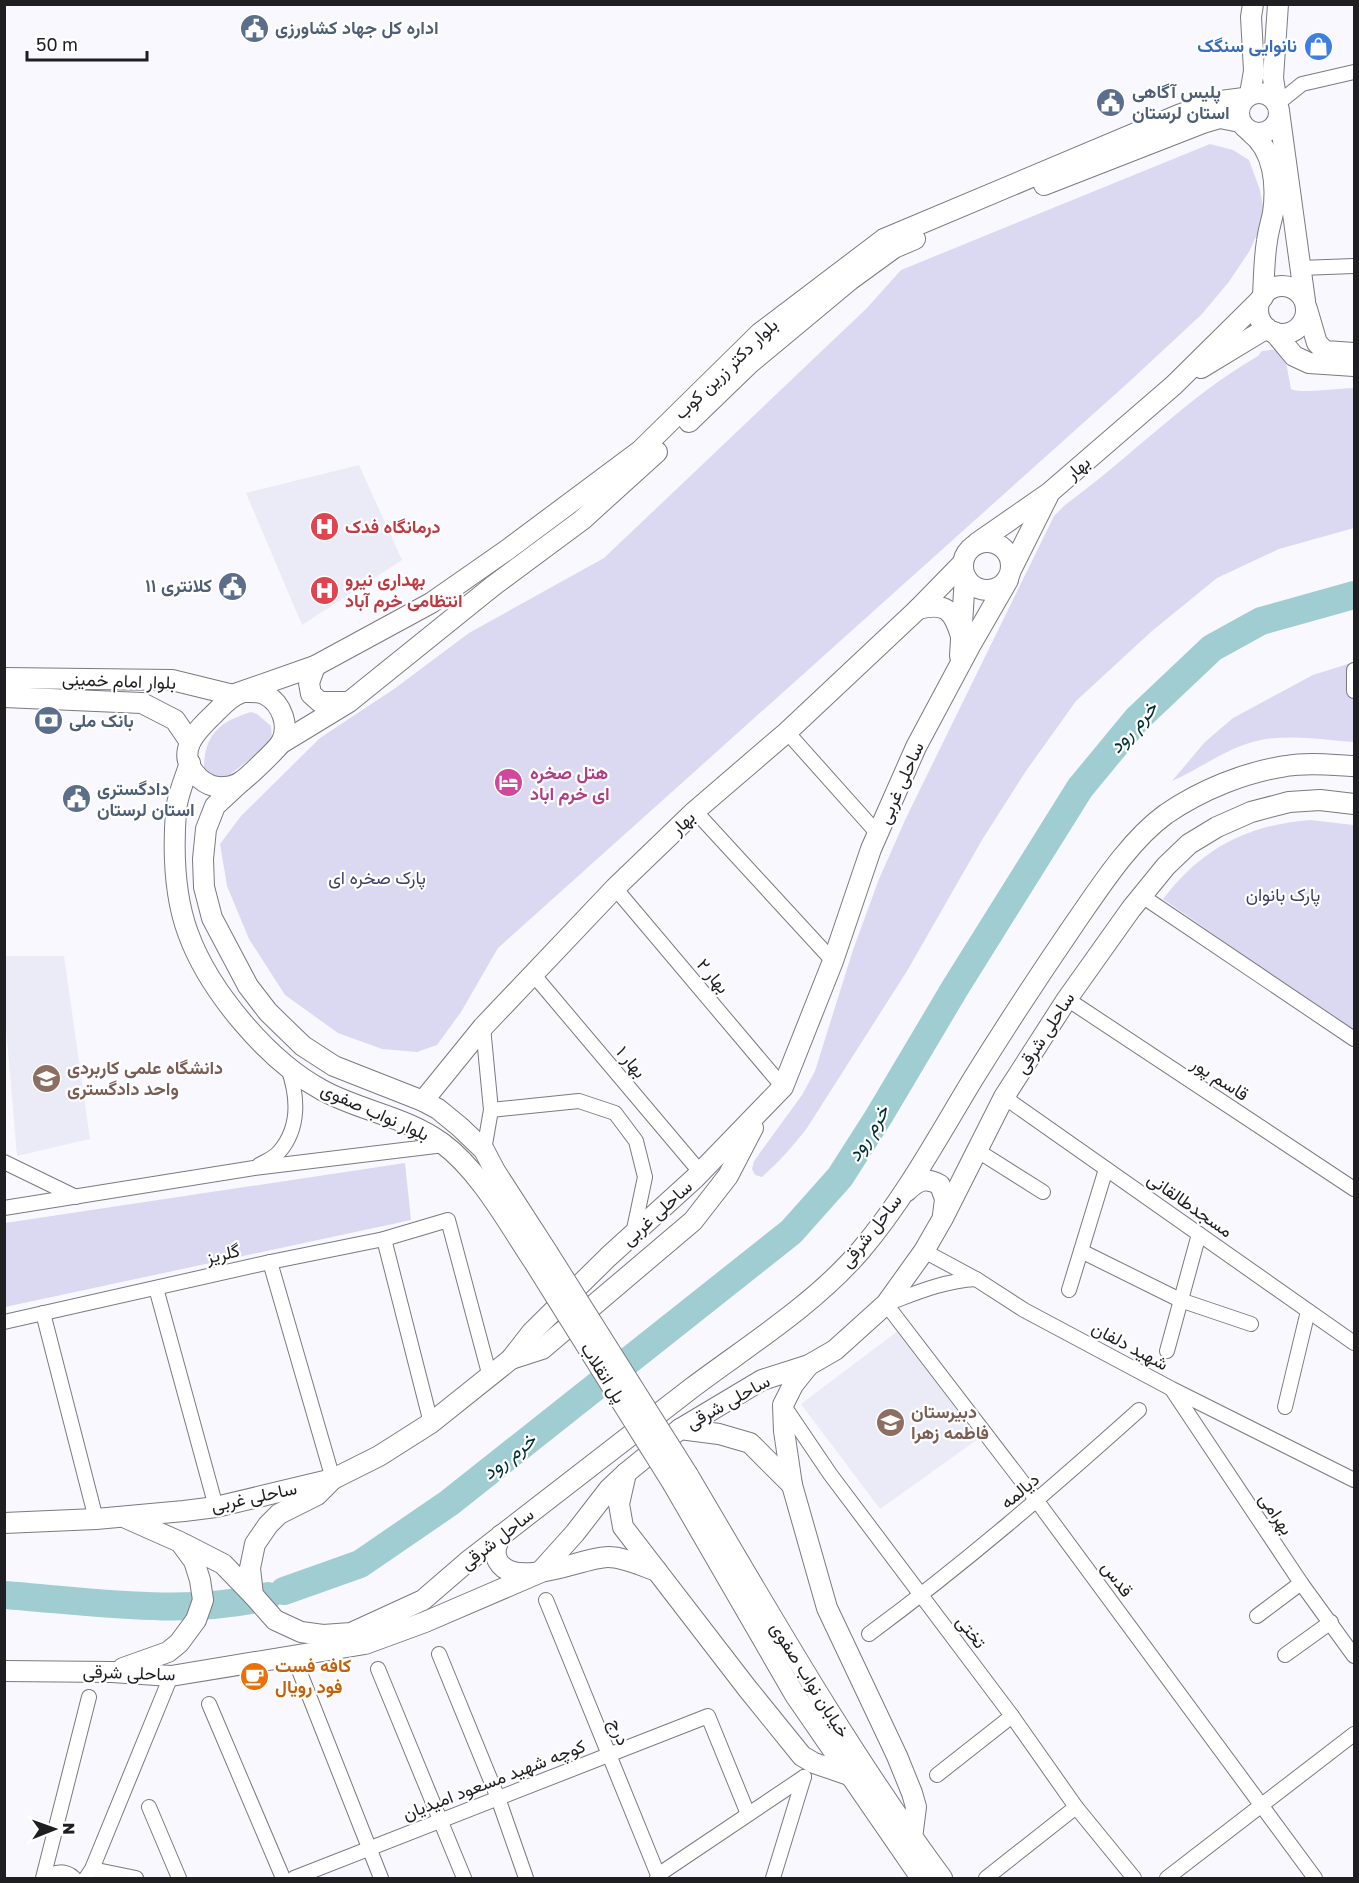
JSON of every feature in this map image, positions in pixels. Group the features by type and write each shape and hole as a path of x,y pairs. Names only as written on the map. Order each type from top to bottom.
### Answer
{"main road":[{"path":"1253,4 1251,16 1254,71 1247,96 1238,110 1245,127 1260,139 1267,150 1274,180 1273,212 1267,239 1259,315 1294,356 1309,363 1354,366"},
{"path":"1278,4 1273,78 1306,305 1317,344 1325,351 1354,353"},
{"path":"1245,127 1257,133 1270,130 1278,118 1278,108 1274,99 1262,93 1247,96"},
{"name":"بلوار دکتر زرین کوب","path":"234,695 315,666 430,603 589,490 641,450 760,333 884,239 1181,114 1213,102 1247,96"},
{"name":"بلوار دکتر زرین کوب","path":"280,744 349,702 493,586 582,520 749,364 850,280 894,248 1203,123 1220,118 1245,127"},
{"path":"1288,286 1295,289 1306,305 1306,317 1296,330 1281,334 1270,330 1173,385 1272,288 1288,286"},
{"name":"بهار","path":"977,543 1049,494 1173,385"},
{"name":"ساحلی غربی","path":"4,1523 124,1517 216,1507 333,1479 379,1456 431,1423 511,1359 532,1332 633,1234 701,1173 783,1086 833,961 878,834 916,747 1010,574 1049,494"},
{"path":"959,665 962,637 963,570 967,551 977,543 989,541 1002,545 1010,555 1010,574 998,588 985,591 973,586 963,570"},
{"name":"بهار","path":"423,1101 483,1027 615,888 695,811 787,732 963,570"},
{"path":"918,609 935,605 947,610 956,619 962,637"},
{"path":"315,666 309,683 311,694 320,702 349,702"},
{"name":"بلوار امام خمینی","path":"4,678 172,680 234,695"},
{"path":"255,692 266,695 275,702 281,711 284,734 280,744 242,781 232,786 211,786 194,773 188,753 190,742 195,732 234,695 255,692"},
{"name":"بلوار امام خمینی","path":"4,697 142,703 175,720 190,742"},
{"name":"بلوار نواب صفوی","path":"190,763 176,809 178,895 188,934 204,966 227,1002 250,1032 287,1066 322,1090 426,1132 444,1145 463,1161 541,1257"},
{"name":"ساحل شرقی","path":"253,1595 275,1620 302,1632 324,1635 351,1633 423,1600 501,1535 775,1327 830,1281 861,1250 899,1198 1036,980 1101,885 1138,841 1165,815 1205,791 1246,776 1287,766 1321,764 1354,766"},
{"name":"بلوار نواب صفوی","path":"242,781 215,806 206,829 203,859 204,887 212,918 248,986 268,1012 303,1046 334,1066 423,1101 445,1115 483,1150 541,1257"},
{"name":"ساحلی شرقی","path":"4,1671 112,1671 171,1676 365,1644 425,1622 539,1573 609,1490 626,1473 680,1429 762,1380 809,1365 835,1350 886,1304 924,1251 943,1218 1004,1097 1067,999 1166,866 1190,844 1225,823 1251,812 1289,802 1320,800 1354,804"},
{"path":"511,1359 542,1349 693,1221 729,1176 764,1107"},
{"path":"940,1135 936,1152 937,1167 944,1175 954,1177 976,1155"},
{"path":"899,1198 921,1180 931,1180 940,1185 945,1199 943,1218"},
{"name":"پل انقلاب","path":"541,1257 681,1480"},
{"path":"809,1365 793,1385 783,1405 784,1431 792,1485 827,1608 897,1756 912,1793 916,1807 912,1838"},
{"path":"680,1429 719,1434 750,1443 792,1485"},
{"path":"626,1473 619,1504 620,1516 623,1527 635,1544 754,1698 802,1756 814,1763 849,1775"},
{"path":"253,1595 250,1568 255,1544 268,1525 279,1514 316,1495 333,1479"},
{"name":"خیابان نواب صفوی","path":"681,1480 795,1695 915,1875"},
{"name":"خیابان نواب صفوی","path":"681,1480 816,1693 912,1838 942,1878"},
{"path":"124,1517 224,1564 253,1595"},
{"path":"501,1535 496,1545 496,1555 499,1563 514,1573 539,1573 587,1560 610,1557 657,1571"},
{"path":"112,1671 168,1652 179,1643 196,1620 203,1600 200,1580 194,1561 180,1542"},
{"path":"788,1737 808,1741 814,1736 814,1724"}],"street":[{"path":"1278,108 1302,84 1354,72"},
{"path":"1300,268 1354,266"},
{"path":"1354,670 1354,691"},
{"path":"787,732 878,834"},
{"path":"695,811 833,961"},
{"name":"بهار ۲","path":"615,888 783,1086"},
{"path":"1142,897 1354,1039"},
{"name":"بهار ۱","path":"533,974 701,1173"},
{"name":"قاسم پور","path":"1067,999 1354,1189"},
{"path":"483,1027 491,1110 483,1150"},
{"path":"254,1168 278,1154 292,1127 296,1109 294,1086 287,1066"},
{"name":"مسجدطالقانی","path":"1004,1097 1354,1343"},
{"path":"491,1110 579,1101 615,1113 636,1141 645,1178 633,1234"},
{"path":"4,1209 254,1168 444,1145"},
{"path":"976,1155 1043,1192"},
{"path":"4,1162 76,1197"},
{"path":"1068,1290 1106,1169"},
{"name":"گلریز","path":"4,1322 270,1262 384,1239 448,1220 490,1377"},
{"path":"1167,1351 1199,1234"},
{"path":"384,1239 431,1423"},
{"name":"شهید دلفان","path":"924,1251 976,1279 1024,1310 1172,1389 1354,1480"},
{"path":"1081,1251 1180,1300 1251,1324"},
{"path":"270,1262 333,1479"},
{"path":"886,1304 930,1287 976,1279"},
{"path":"156,1288 216,1507"},
{"name":"قدس","path":"886,1304 1037,1501 1315,1878"},
{"path":"1285,1407 1308,1311"},
{"path":"43,1313 96,1519"},
{"name":"بهرامی","path":"1172,1389 1301,1583 1354,1656"},
{"name":"تختی","path":"783,1405 830,1474 1012,1716 1076,1807 1134,1878"},
{"name":"دیالمه","path":"869,1634 920,1596 1037,1501 1140,1410"},
{"path":"1257,1616 1301,1583"},
{"name":"درج","path":"546,1600 657,1876"},
{"path":"1286,1655 1331,1622"},
{"path":"439,1654 498,1798 526,1878"},
{"path":"293,1655 381,1878"},
{"path":"378,1669 464,1878"},
{"path":"136,1878 89,1874 171,1676"},
{"path":"45,1878 89,1697"},
{"path":"209,1704 282,1878"},
{"name":"کوچه شهید مسعود امیدیان","path":"294,1878 708,1716 748,1814"},
{"path":"937,1775 1012,1716"},
{"path":"1167,1878 1354,1734"},
{"path":"657,1876 804,1777 773,1878"},
{"path":"149,1807 179,1878"},
{"path":"986,1878 1076,1807"},
{"path":"45,1878 62,1872 74,1878"}],"shaded area":[{"name":"درمانگاه فدک","path":"359,465 402,560 302,625 246,493"},
{"name":"دانشگاه علمی کاربردی واحد دادگستری","path":"5,956 64,956 90,1139 17,1156 5,1016"},
{"name":"دبیرستان فاطمه زهرا","path":"899,1330 978,1439 880,1509 801,1404"}],"green space":[{"name":"پارک صخره ای","path":"1210,144 1233,150 1249,160 1260,190 1265,217 1249,252 1228,283 1201,315 498,948 461,1012 437,1045 417,1052 382,1049 338,1033 285,995 249,939 227,886 220,844 241,816 320,738 394,689 469,633 604,558 867,308 901,270"},
{"path":"1277,349 1285,357 1291,389 1311,391 1354,388 1354,528 1279,549 1217,578 1152,631 1076,701 1026,771 982,840 907,971 807,1128 786,1154 762,1177 755,1175 752,1169 754,1161 802,1095 815,1071 853,950 879,879 906,818 1054,516 1207,390 1262,351"},
{"path":"1354,662 1354,742 1296,737 1261,740 1227,752 1172,781 1205,742 1233,718 1313,675"},
{"path":"251,712 257,714 271,726 272,738 254,756 224,779 204,772 206,749 215,732 239,716"},
{"name":"پارک بانوان","path":"1310,820 1354,825 1354,1032 1163,899 1194,866 1228,842 1266,827"},
{"path":"405,1163 411,1220 5,1307 5,1223"}],"waterway":[{"name":"خرم رود","path":"284,1591 360,1564 449,1503 791,1232 840,1177 1080,788 1137,719 1212,648 1261,621 1354,595"},
{"name":"خرم رود","path":"4,1595 137,1606 205,1606 268,1596"}],"place":[{"name":"اداره کل جهاد کشاورزی","path":"254,28"},
{"name":"نانوایی سنگک","path":"1318,46"},
{"name":"پلیس آگاهی استان لرستان","path":"1111,102"},
{"name":"درمانگاه فدک","path":"324,527"},
{"name":"کلانتری ۱۱","path":"233,586"},
{"name":"بهداری نیرو انتظامی خرم آباد","path":"324,590"},
{"name":"بانک ملی","path":"48,721"},
{"name":"هتل صخره ای خرم اباد","path":"509,783"},
{"name":"دادگستری استان لرستان","path":"76,799"},
{"name":"دانشگاه علمی کاربردی واحد دادگستری","path":"46,1078"},
{"name":"دبیرستان فاطمه زهرا","path":"890,1422"},
{"name":"کافه فست فود رویال","path":"254,1676"}]}
